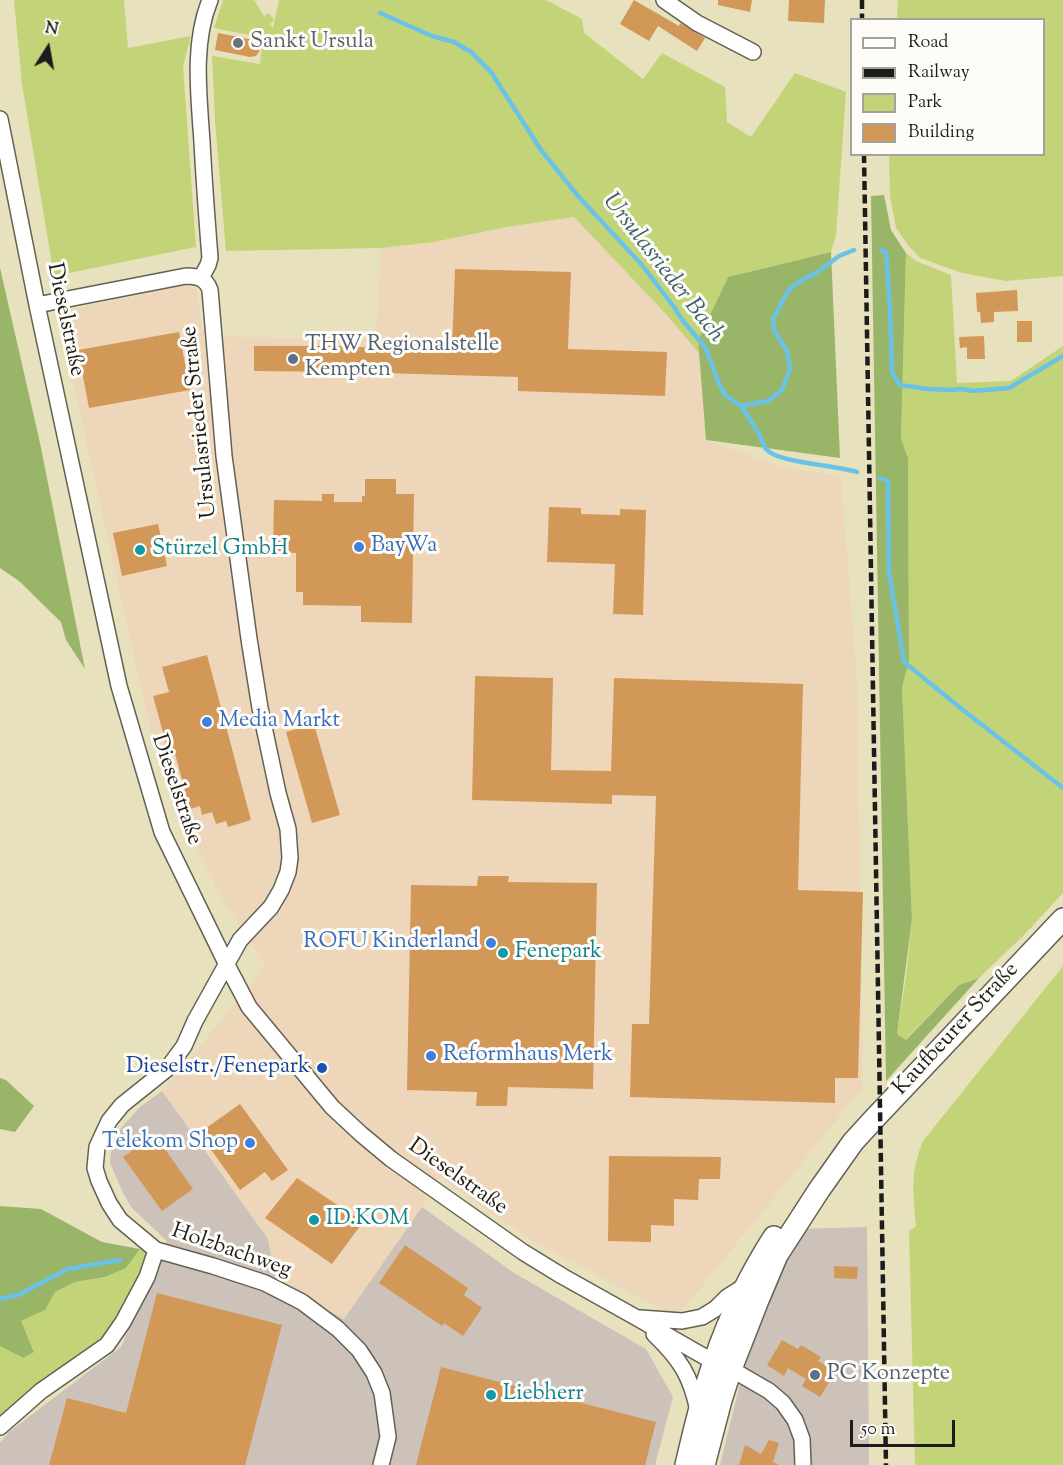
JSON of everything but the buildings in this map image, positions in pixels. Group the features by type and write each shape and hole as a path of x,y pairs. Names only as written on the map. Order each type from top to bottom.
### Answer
{"main road":[{"name":"Kaufbeurer Straße","path":"686,1465 699,1414 722,1365 758,1300 777,1255 819,1190 853,1142 1063,919"},
{"name":"Kaufbeurer Straße","path":"704,1465 721,1400 722,1365 746,1285 761,1257 813,1179 827,1163 853,1142"}],"street":[{"path":"37,305 186,276 201,278 210,258 198,81 199,47 204,14 210,0"},
{"path":"664,0 697,23 753,52"},
{"name":"Dieselstraße","path":"0,118 37,305 114,666 143,771 162,832 249,1007 332,1107 391,1159 523,1252 562,1276 769,1391 783,1403 795,1420 802,1439 804,1465"},
{"name":"Ursulasrieder Straße","path":"201,278 208,283 210,290 224,456 249,639 260,708 288,829 290,858 288,872 271,907 240,940 227,965"},
{"name":"Holzbachweg","path":"227,965 183,1046 167,1069 122,1105 109,1121 97,1147 95,1168 99,1181 120,1220 156,1250 264,1283 302,1302 338,1329 359,1350 374,1372 382,1393 388,1437 381,1465"},
{"path":"0,1427 41,1390 107,1345 128,1313 147,1277 156,1250"},
{"name":"Dieselstraße","path":"637,1318 682,1321 702,1317 746,1285"},
{"name":"Dieselstraße","path":"637,1318 671,1351 688,1376 699,1414"}],"shaded area":[{"path":"574,217 664,312 699,353 706,440 782,467 841,476 857,680 863,1087 677,1317 530,1240 440,1177 344,1320 275,1283 268,1239 162,1091 257,978 265,965 220,895 181,816 150,728 60,323 61,312 185,285 197,290 202,331 240,337 376,339 381,248 434,242 507,227"},
{"path":"162,1091 268,1239 276,1283 344,1319 422,1207 514,1273 646,1349 673,1397 655,1465 0,1465 0,1443 9,1432 121,1347 167,1241 132,1208 110,1163 111,1151 119,1130 140,1107"},
{"path":"867,1227 869,1465 720,1465 757,1314 798,1229"}],"green space":[{"path":"14,0 124,0 128,48 191,36 183,66 196,247 54,276 22,84"},
{"path":"223,0 254,0 264,16 269,13 274,20 270,24 273,28 279,0 546,0 582,19 584,33 643,79 662,53 725,87 727,122 751,137 795,73 846,92 836,235 831,252 728,277 698,340 699,353 664,312 574,217 507,227 434,242 381,248 226,251 212,56 260,64 263,33 254,30 249,35 214,28"},
{"path":"898,0 1063,0 1063,276 1006,281 962,273 920,258 896,228 890,196 889,156 1045,156 1045,18 897,18"},
{"path":"884,195 891,230 906,253 901,439 908,458 909,662 902,687 912,919 897,1034 906,1040 959,985 979,978 886,1081 871,196"},
{"path":"831,252 840,458 706,440 698,340 728,277"},
{"path":"906,253 916,261 951,275 957,383 1011,381 1063,346 1063,893 979,978 959,985 905,1040 897,1034 912,919 902,687 909,662 908,458 901,439"},
{"path":"0,268 40,443 85,669 66,640 61,622 19,581 0,568"},
{"path":"1063,966 1063,1465 915,1465 909,1231 916,1226 913,1183 919,1152 923,1141"},
{"path":"0,1078 6,1080 34,1106 15,1132 0,1129"},
{"path":"0,1206 41,1209 102,1242 140,1249 126,1268 105,1277 75,1282 55,1292 45,1310 21,1321 34,1352 23,1358 0,1346"},
{"path":"140,1249 150,1253 143,1275 117,1321 102,1342 0,1418 0,1346 23,1358 34,1351 20,1321 45,1310 54,1292 75,1282 105,1277 126,1268"}],"waterway":[{"name":"Ursulasrieder Bach","path":"380,13 432,36 454,42 471,52 491,72 541,150 578,196 642,265 705,347 725,395 741,406 768,401 782,390 790,369 787,351 774,330 773,319 788,291 839,256 854,250"},
{"name":"Ursulasrieder Bach","path":"881,250 886,252 892,373 900,385 973,391 1009,388 1063,356"},
{"path":"741,406 767,450 773,454 795,461 857,472"},
{"path":"880,478 888,481 889,572 904,662 1063,788"},
{"path":"0,1299 18,1295 68,1269 120,1260"}],"railway":[{"path":"862,0 862,18"},
{"path":"864,156 886,1465"}],"place":[{"name":"Sankt Ursula","path":"238,43"},
{"name":"THW Regionalstelle Kempten","path":"293,359"},
{"name":"BayWa","path":"359,547"},
{"name":"Stürzel GmbH","path":"140,550"},
{"name":"Media Markt","path":"207,722"},
{"name":"ROFU Kinderland","path":"491,943"},
{"name":"Fenepark","path":"503,953"},
{"name":"Reformhaus Merk","path":"431,1056"},
{"name":"Dieselstr./Fenepark","path":"322,1068"},
{"name":"Telekom Shop","path":"250,1143"},
{"name":"ID.KOM","path":"314,1220"},
{"name":"PC Konzepte","path":"815,1375"},
{"name":"Liebherr","path":"491,1395"}]}
